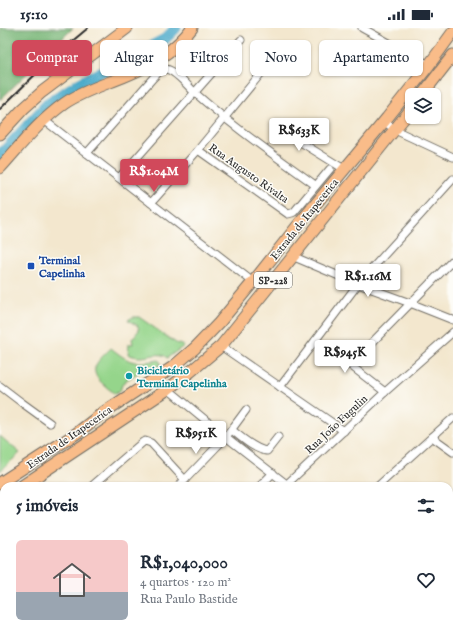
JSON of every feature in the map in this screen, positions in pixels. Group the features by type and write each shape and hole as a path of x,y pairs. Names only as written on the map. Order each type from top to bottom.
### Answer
{"main road":[{"path":"0,134 42,92 127,28"},
{"path":"0,168 44,120 65,103 86,91 123,77 160,59 174,48 192,28"},
{"name":"Estrada de Itapecerica","path":"3,482 181,361 195,348 219,323 384,122 453,32"},
{"path":"395,130 395,122 399,111 425,78 444,49 444,45"},
{"path":"427,88 453,55"},
{"name":"Estrada de Itapecerica","path":"28,482 168,389 221,346 405,117"},
{"path":"19,482 22,477 56,455 77,433"}],"street":[{"path":"362,28 429,65"},
{"path":"87,154 153,78 159,72 166,69 172,71 225,118 315,186 330,168"},
{"path":"119,178 209,76"},
{"path":"151,203 198,150 260,76"},
{"path":"44,120 253,282"},
{"path":"384,122 395,130 453,157"},
{"path":"278,128 344,169"},
{"name":"Rua Augusto Rivalta","path":"198,150 288,214 294,212 315,186"},
{"path":"280,387 358,284 453,179"},
{"path":"292,256 358,284 453,320"},
{"path":"350,365 453,260"},
{"name":"Rua João Fugulin","path":"291,482 385,392 453,332"},
{"path":"315,341 350,365 385,392"},
{"path":"221,346 344,431"},
{"path":"0,386 50,423"},
{"path":"168,389 226,437 284,482"},
{"path":"97,482 145,441 151,443 185,480 226,437 246,410"},
{"path":"382,482 453,418"},
{"path":"232,430 254,447 263,451 269,449 278,437"},
{"path":"432,437 453,452"},
{"path":"264,482 273,473"}],"green space":[{"path":"0,28 73,28 61,40 12,40 12,76 24,76 0,100"},
{"path":"133,317 139,317 176,343 184,346 167,358 162,355 139,357 128,354 129,344 133,344 132,339 139,330 138,326 128,320"},
{"path":"111,348 133,362 159,360 161,364 153,369 144,369 125,381 120,391 115,394 97,378 95,374 96,365 99,360"},
{"path":"0,436 20,453 0,471"}],"waterway":[{"path":"0,155 49,102 78,84 165,39 176,28"}],"railway":[{"path":"0,109 51,59 88,28"}],"place":[{"name":"Terminal Capelinha","path":"31,266"},
{"name":"Bicicletário Terminal Capelinha","path":"129,376"}]}
